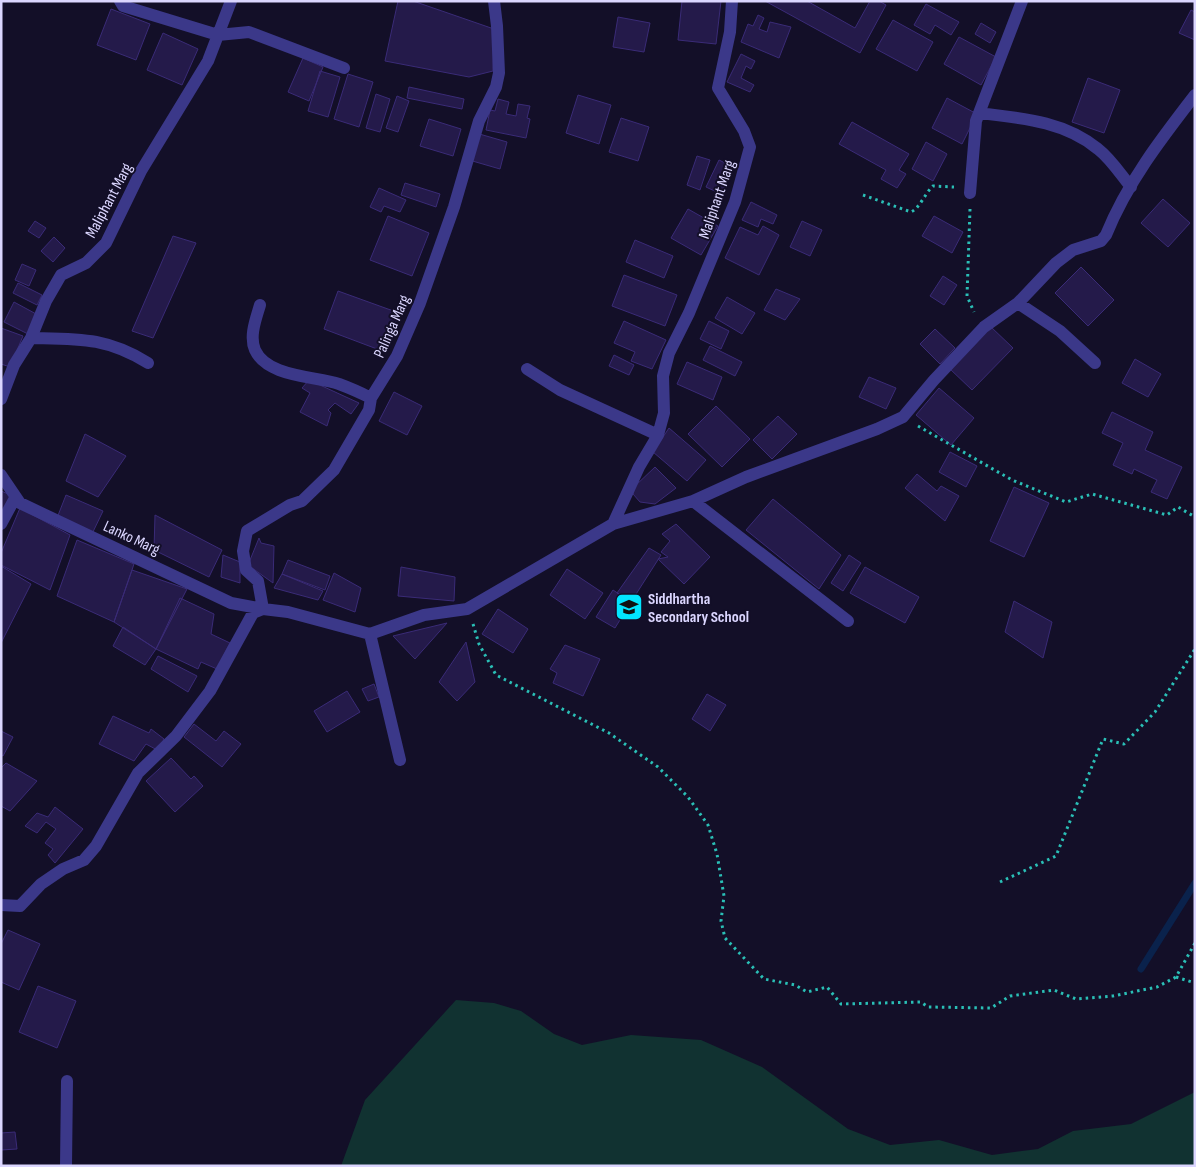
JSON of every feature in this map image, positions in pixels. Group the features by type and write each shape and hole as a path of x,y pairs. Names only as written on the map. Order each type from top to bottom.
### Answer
{"street":[{"path":"120,1 123,6 218,35 249,32 344,68"},
{"name":"Maliphant Marg","path":"1,399 14,365 31,338 46,301 61,275 86,263 106,244 141,171 208,61 231,1"},
{"name":"Palinga Marg","path":"264,609 258,580 246,570 243,551 247,531 290,505 302,501 334,470 369,410 372,398 397,356 420,303 454,207 479,121 496,86 499,73 494,1"},
{"name":"Maliphant Marg","path":"613,524 639,467 658,435 664,413 663,376 669,353 689,313 735,202 750,147 744,131 718,88 730,32 732,1"},
{"path":"970,193 973,138 979,112 1022,1"},
{"path":"400,760 370,634 424,615 467,609 613,524 693,501 746,477 902,418 934,380 984,327 1018,303 1038,280 1073,250 1101,241 1157,144 1195,95"},
{"path":"979,112 1036,120 1066,129 1099,149 1131,187"},
{"path":"1018,303 1060,331 1096,363"},
{"path":"260,305 253,332 255,349 261,359 278,370 339,384 372,398"},
{"path":"31,338 103,342 126,350 148,363"},
{"path":"527,369 560,390 658,435"},
{"name":"Lanko Marg","path":"1,475 15,498 35,510 231,603 288,612 370,634"},
{"path":"1,524 15,498"},
{"path":"693,501 848,621"},
{"path":"1,904 20,906 41,884 63,869 84,860 96,846 138,773 176,736 210,691 253,614 264,609"},
{"path":"66,1166 67,1081"}],"path":[{"path":"863,195 911,212 916,210 927,191 933,186 954,187 970,193 967,296 984,327"},
{"path":"902,418 1012,480 1066,502 1092,494 1166,515 1178,506 1195,517"},
{"path":"467,609 480,644 496,675 609,733 658,766 688,797 708,825 717,854 724,896 721,921 725,938 764,979 794,985 807,992 827,987 841,1004 921,1002 928,1007 991,1008 1010,996 1054,990 1076,999 1113,996 1157,987 1176,977 1195,943"},
{"path":"1000,882 1056,856 1103,739 1124,744 1155,712 1195,649"},
{"path":"1176,977 1195,983"}],"green space":[{"path":"456,1000 494,1003 521,1011 554,1034 582,1045 631,1035 701,1040 762,1067 848,1129 890,1145 939,1140 992,1155 1038,1149 1073,1131 1131,1124 1195,1092 1195,1166 341,1166 365,1100"}],"building":[{"path":"398,1 413,1 494,29 493,71 469,77 385,61"},
{"path":"682,1 721,1 716,44 678,40"},
{"path":"765,1 807,1 855,28 870,1 879,1 886,5 860,53"},
{"path":"926,4 959,22 951,35 935,25 930,34 914,25"},
{"path":"111,9 150,24 136,60 97,45"},
{"path":"1191,10 1195,12 1195,40 1179,33"},
{"path":"758,15 764,18 759,29 767,32 770,22 791,27 779,58 741,42 748,24 753,26"},
{"path":"618,17 650,23 644,52 613,47"},
{"path":"893,20 933,42 917,71 876,49"},
{"path":"981,23 996,32 990,43 975,34"},
{"path":"163,33 198,49 182,85 147,70"},
{"path":"959,37 996,57 981,85 944,64"},
{"path":"741,54 755,61 751,69 746,66 741,78 754,85 750,92 727,82"},
{"path":"303,58 323,67 309,101 288,92"},
{"path":"320,71 340,77 328,117 308,111"},
{"path":"348,74 373,82 359,127 334,119"},
{"path":"1088,78 1120,90 1104,133 1072,122"},
{"path":"409,87 464,99 462,109 407,98"},
{"path":"376,94 390,99 380,132 366,128"},
{"path":"578,95 611,105 599,144 566,133"},
{"path":"397,96 409,101 398,132 386,128"},
{"path":"947,98 977,114 962,144 932,128"},
{"path":"498,99 509,102 506,114 516,116 518,104 530,106 527,118 530,119 526,138 486,130 490,110 495,111"},
{"path":"621,118 649,127 638,161 609,152"},
{"path":"429,119 461,129 453,156 420,146"},
{"path":"852,122 909,154 899,170 906,174 897,188 881,179 886,170 839,144"},
{"path":"476,133 507,142 500,169 469,160"},
{"path":"926,142 947,154 933,181 912,169"},
{"path":"697,156 710,160 700,190 687,185"},
{"path":"719,160 733,167 721,194 706,187"},
{"path":"405,183 440,194 436,207 401,195"},
{"path":"379,188 406,200 400,212 384,206 381,212 370,207"},
{"path":"1163,199 1190,223 1168,247 1141,223"},
{"path":"751,202 777,215 773,224 761,219 758,227 742,220"},
{"path":"688,209 718,226 701,255 671,238"},
{"path":"388,216 429,233 412,276 370,260"},
{"path":"934,216 963,232 952,253 922,236"},
{"path":"35,221 46,228 39,238 28,231"},
{"path":"802,221 822,230 810,256 790,247"},
{"path":"763,226 779,235 759,275 725,258 740,227 758,235"},
{"path":"173,236 196,243 153,338 132,331"},
{"path":"54,237 65,248 53,262 41,251"},
{"path":"635,240 673,256 664,278 626,262"},
{"path":"22,264 36,270 29,286 15,280"},
{"path":"1081,267 1114,300 1088,326 1055,293"},
{"path":"624,275 677,295 665,326 612,306"},
{"path":"943,276 957,285 944,305 930,296"},
{"path":"18,283 42,295 37,305 13,293"},
{"path":"776,289 800,299 785,320 764,310"},
{"path":"338,291 399,313 385,352 324,329"},
{"path":"727,297 755,313 742,334 715,318"},
{"path":"14,302 38,315 28,334 4,322"},
{"path":"624,321 666,340 652,369 631,361 635,352 614,343"},
{"path":"709,321 729,331 721,349 700,339"},
{"path":"990,326 1013,348 972,390 949,368"},
{"path":"1,328 23,336 10,367 1,364"},
{"path":"935,329 955,348 940,364 920,344"},
{"path":"710,346 742,362 735,376 703,360"},
{"path":"614,355 634,365 629,375 609,366"},
{"path":"1135,359 1161,374 1148,397 1122,383"},
{"path":"687,362 722,377 713,400 677,384"},
{"path":"869,377 896,388 886,409 859,397"},
{"path":"309,380 359,403 351,414 335,403 328,410 331,413 327,426 300,412 310,393 302,388"},
{"path":"939,388 974,418 951,445 916,415"},
{"path":"394,392 422,406 407,435 379,421"},
{"path":"716,406 750,439 722,467 688,434"},
{"path":"1112,412 1153,432 1145,450 1182,467 1167,499 1151,492 1157,480 1134,469 1132,474 1113,465 1123,443 1102,433"},
{"path":"778,416 797,434 772,459 753,440"},
{"path":"669,428 706,460 687,481 653,452"},
{"path":"85,434 126,456 98,497 66,481"},
{"path":"950,452 977,466 966,487 939,472"},
{"path":"655,467 676,488 655,504 640,502 633,494 634,487"},
{"path":"917,474 937,491 941,486 959,496 945,521 905,488"},
{"path":"1014,487 1049,503 1024,557 990,541"},
{"path":"1,491 11,495 1,515"},
{"path":"66,495 103,511 91,536 57,518"},
{"path":"773,499 841,555 819,589 746,530"},
{"path":"20,508 70,535 50,590 1,565 1,553"},
{"path":"155,515 222,550 209,577 154,550"},
{"path":"676,524 710,557 684,584 658,559 668,557 661,552 670,541 662,534"},
{"path":"259,538 261,543 274,546 273,583 248,565"},
{"path":"77,540 134,564 114,622 57,596"},
{"path":"649,548 661,555 631,602 617,593"},
{"path":"223,555 240,562 240,583 221,577"},
{"path":"849,555 861,563 843,591 831,583"},
{"path":"288,560 330,576 325,590 282,574"},
{"path":"1,566 31,584 1,643"},
{"path":"401,567 455,577 454,601 398,596"},
{"path":"865,567 919,597 905,623 850,593"},
{"path":"567,569 603,593 585,619 550,595"},
{"path":"132,570 187,589 156,649 114,622"},
{"path":"334,573 361,588 355,612 323,600"},
{"path":"282,574 323,591 318,600 274,588"},
{"path":"613,590 631,602 615,628 596,617"},
{"path":"180,598 214,614 211,634 230,643 217,669 201,662 198,669 156,649"},
{"path":"1014,601 1052,622 1043,658 1005,632"},
{"path":"498,609 528,629 513,653 482,634"},
{"path":"447,623 415,659 393,636"},
{"path":"123,627 156,649 145,665 113,646"},
{"path":"466,642 475,682 457,701 439,682"},
{"path":"565,645 600,659 583,696 553,683 557,673 550,669"},
{"path":"158,656 197,676 188,692 151,669"},
{"path":"374,684 379,697 368,701 362,689"},
{"path":"347,691 360,712 327,732 314,711"},
{"path":"707,694 726,705 710,731 692,719"},
{"path":"113,716 149,733 151,729 164,739 159,751 146,744 134,761 99,744"},
{"path":"194,724 216,741 224,731 241,744 222,767 184,737"},
{"path":"1,731 13,737 3,756 1,755"},
{"path":"171,758 191,779 194,776 203,786 175,812 146,781"},
{"path":"6,763 37,781 10,811 1,806 1,768"},
{"path":"55,807 83,829 55,863 48,855 53,849 45,843 56,829 46,822 37,833 25,826 37,813 48,817"},
{"path":"8,930 40,944 19,990 1,982 1,944"},
{"path":"38,986 76,1001 57,1048 19,1032"},
{"path":"15,1132 17,1149 1,1150 1,1133"}],"waterway":[{"path":"1141,969 1195,883"}],"place":[{"name":"Siddhartha Secondary School","path":"629,607"}]}
